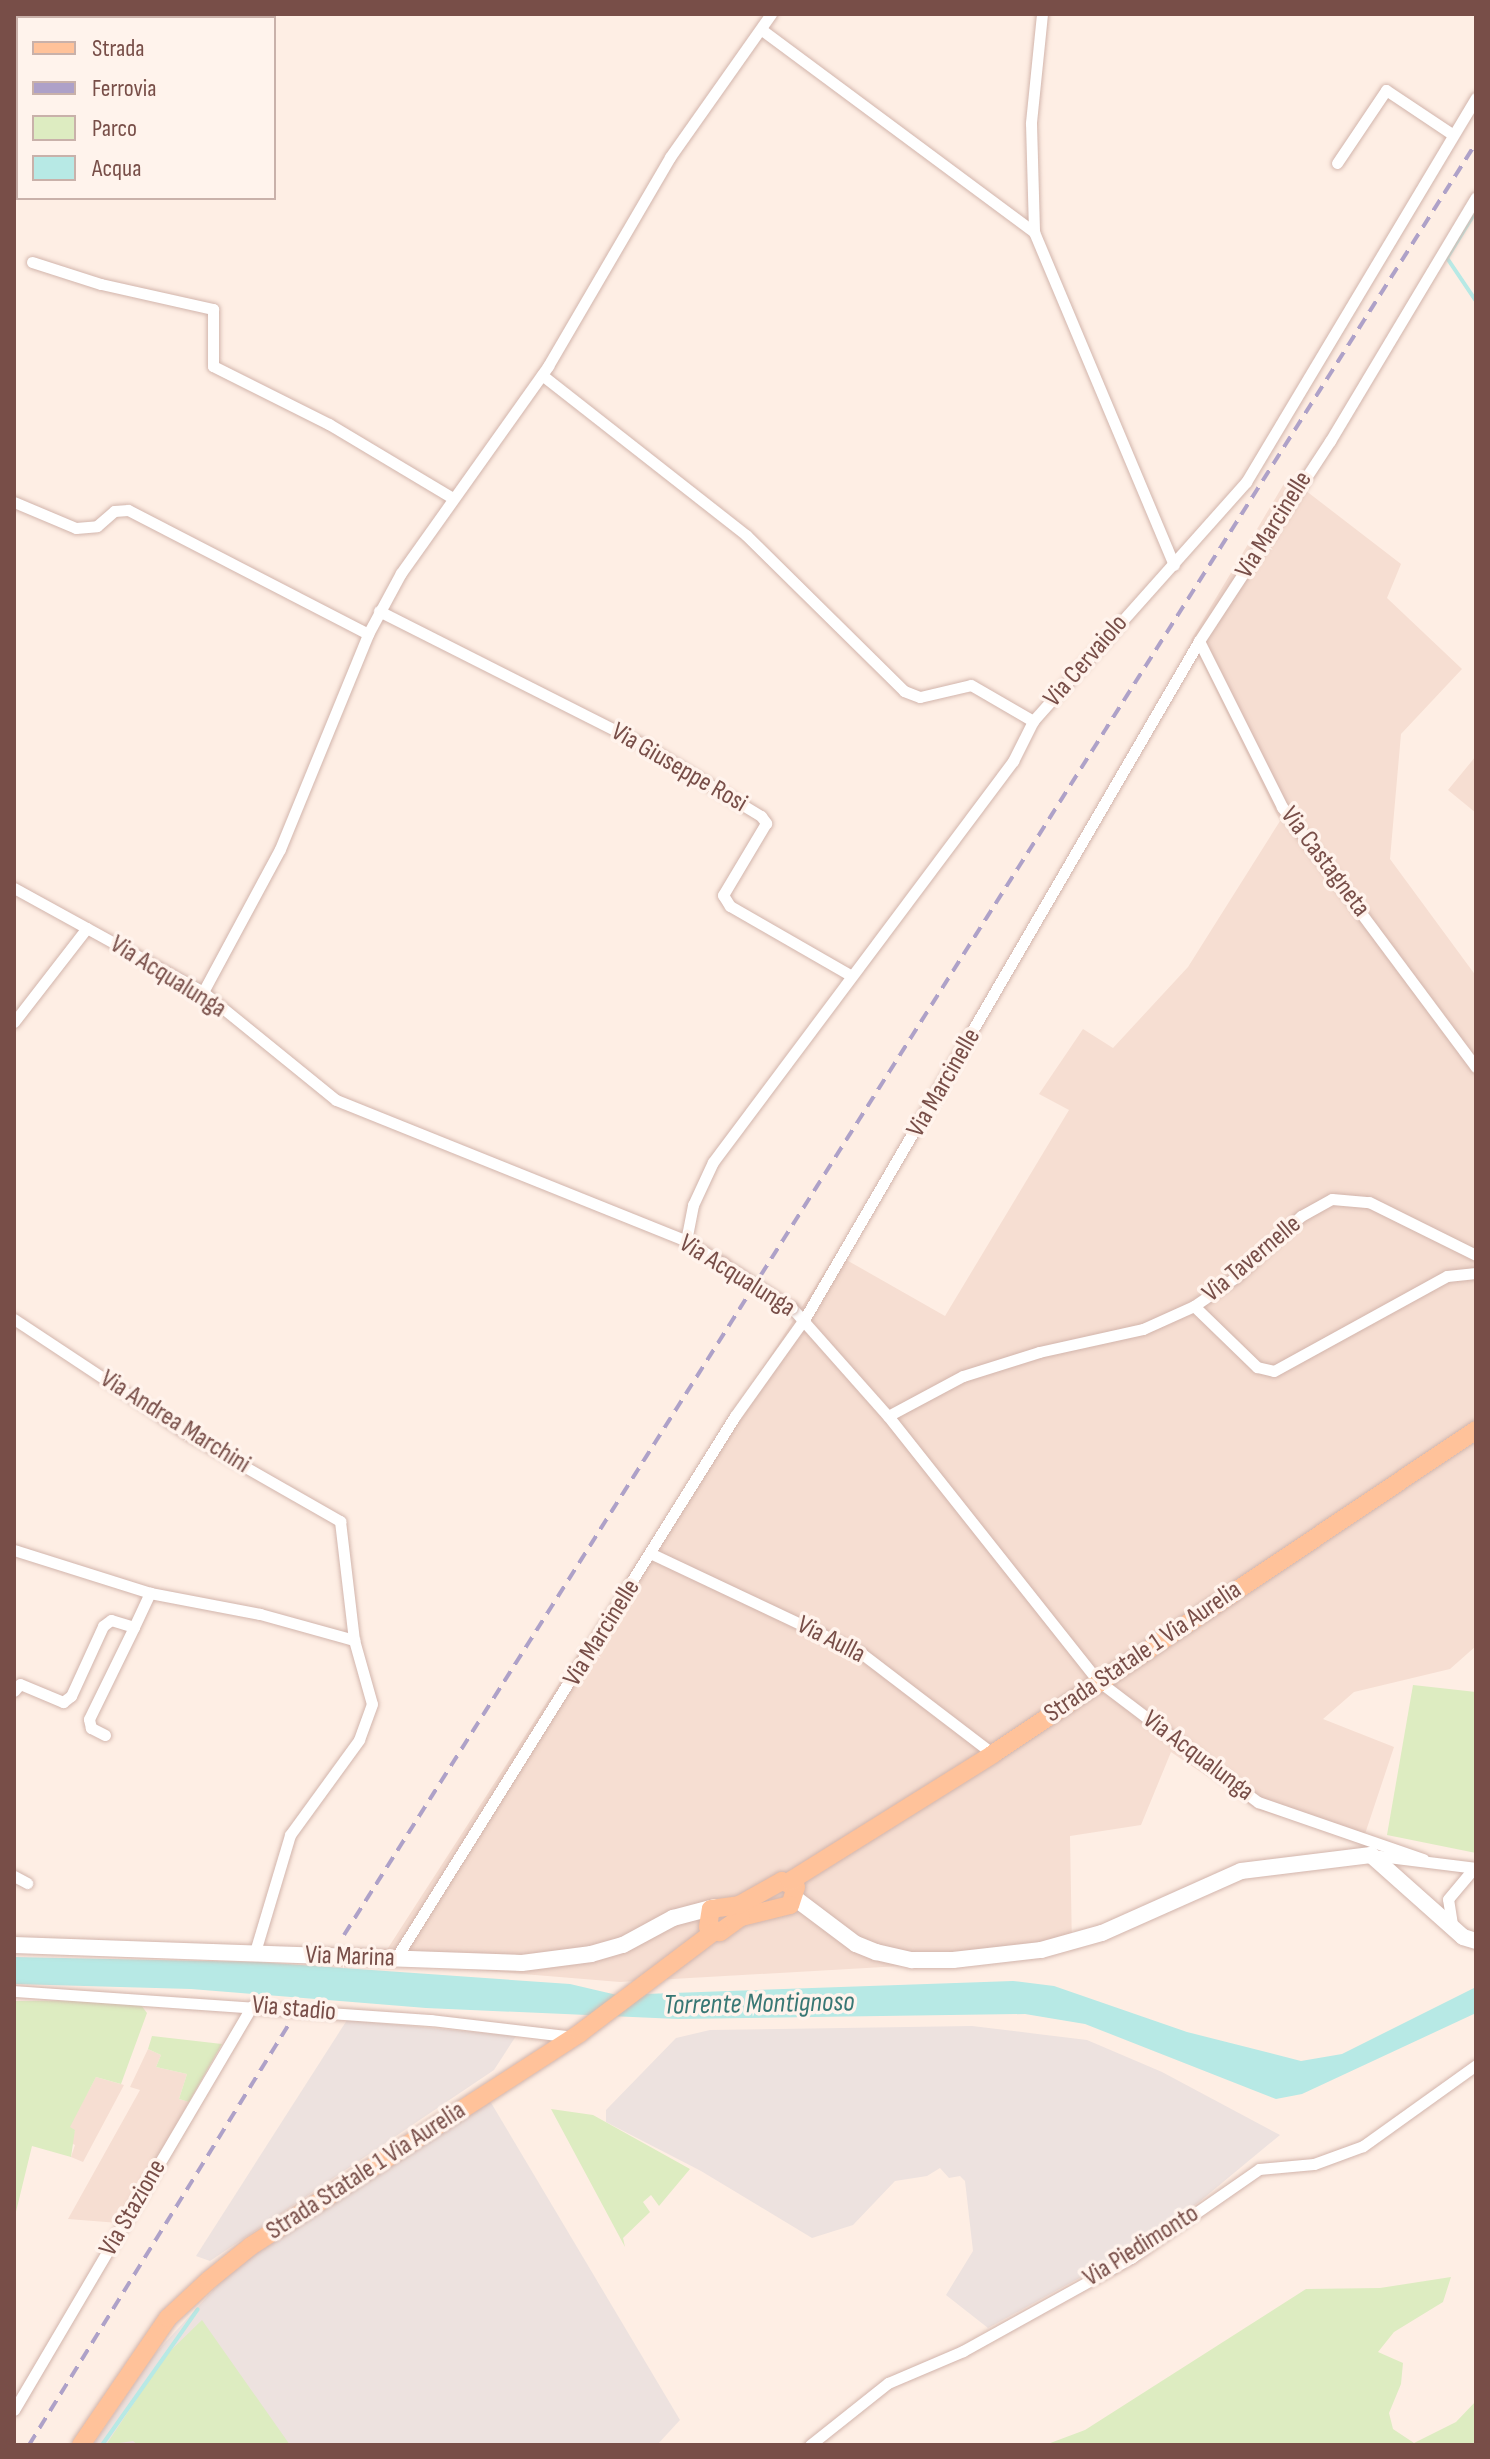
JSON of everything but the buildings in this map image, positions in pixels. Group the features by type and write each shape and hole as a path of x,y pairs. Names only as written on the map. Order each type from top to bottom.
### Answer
{"main road":[{"name":"Strada Statale 1 Via Aurelia","path":"81,2445 168,2318 251,2246 642,1989 698,1948 711,1919 739,1905 795,1891 811,1873 1476,1430"},
{"path":"711,1919 778,1904 795,1891"}],"street":[{"path":"203,992 280,849 379,611 451,497 542,375 670,157 771,14"},
{"path":"1042,14 1032,110 1034,232 1174,565"},
{"path":"762,30 1034,232"},
{"path":"1337,163 1386,90 1452,134"},
{"name":"Via Cervaiolo","path":"686,1241 693,1205 713,1162 1013,761 1033,721 1246,482 1476,97"},
{"name":"Via Marcinelle","path":"396,1958 652,1554 735,1416 805,1318 1199,641 1330,441 1476,197"},
{"path":"32,262 101,284 213,309 213,366 329,424 451,497"},
{"path":"542,375 746,535 904,691 920,697 971,685 1033,721"},
{"path":"14,502 76,528 97,526 114,511 128,510 368,634"},
{"name":"Via Giuseppe Rosi","path":"379,611 644,745 761,816 766,823 723,895 730,906 850,975"},
{"name":"Via Castagneta","path":"1199,641 1282,807 1476,1067"},
{"name":"Via Acqualunga","path":"14,888 203,992 336,1100 686,1241 792,1308 805,1318 888,1416 1097,1680 1258,1802 1423,1859"},
{"path":"14,1022 87,928"},
{"name":"Via Tavernelle","path":"888,1416 963,1376 1039,1352 1143,1329 1194,1306 1236,1277 1301,1216 1332,1199 1369,1202 1476,1255"},
{"path":"1194,1306 1257,1367 1274,1371 1447,1276 1476,1273"},
{"name":"Via Andrea Marchini","path":"14,1319 191,1436 340,1521 354,1640"},
{"path":"14,1550 150,1593 274,1617 354,1640 369,1683 367,1724 290,1835 255,1952"},
{"name":"Via Aulla","path":"652,1554 861,1653 993,1754"},
{"path":"105,1735 91,1728 89,1719 150,1593"},
{"path":"14,1691 20,1684 63,1702 71,1696 103,1626 111,1620 134,1627"},
{"path":"1371,1855 1454,1930 1476,1941"},
{"path":"778,1904 830,1927 856,1944 893,1958 1012,1954 1102,1933 1241,1871 1371,1855 1423,1859 1475,1868"},
{"path":"1454,1930 1448,1899 1475,1868"},
{"path":"14,1876 27,1883"},
{"path":"795,1891 830,1927"},
{"name":"Via Marina","path":"14,1945 522,1963 591,1954 623,1945 678,1916 711,1919"},
{"name":"Via stadio","path":"14,1991 252,2006 577,2034"},
{"name":"Via Stazione","path":"14,2410 252,2006"},
{"name":"Via Piedimonto","path":"810,2445 888,2383 963,2351 1131,2258 1259,2169 1314,2164 1363,2146 1476,2065"}],"shaded area":[{"path":"1288,477 1401,564 1387,598 1462,669 1401,734 1390,859 1476,976 1476,1646 1450,1669 1354,1692 1323,1719 1394,1747 1363,1840 1257,1810 1171,1752 1141,1825 1070,1836 1072,1948 1040,1958 620,1982 379,1962 836,1254 945,1316 1069,1110 1039,1094 1083,1029 1113,1048 1188,967 1280,821 1191,640"},
{"path":"1476,756 1476,813 1448,790"},
{"path":"347,2020 516,2036 494,2070 210,2261 196,2256"},
{"path":"972,2026 1087,2040 1162,2072 1280,2135 1199,2202 1125,2253 988,2328 946,2295 973,2251 965,2181 960,2176 949,2178 940,2168 927,2176 895,2181 853,2225 812,2238 701,2171 606,2122 606,2110 676,2038 710,2030"},
{"path":"148,2049 161,2055 156,2067 187,2074 179,2099 189,2102 119,2223 68,2219 140,2090 130,2087"},
{"path":"96,2077 124,2085 83,2162 71,2157 75,2145 69,2142 75,2131 69,2127"},
{"path":"490,2101 680,2420 657,2445 93,2445 153,2356 237,2264"}],"green space":[{"path":"1413,1685 1476,1692 1476,1853 1387,1835"},
{"path":"118,2000 141,2005 147,2013 121,2084 96,2077 70,2127 75,2130 71,2157 32,2146 14,2220 14,2001"},
{"path":"152,2036 222,2044 189,2102 179,2099 187,2074 156,2067 161,2055 148,2049"},
{"path":"551,2109 593,2115 690,2169 659,2206 651,2195 643,2202 650,2212 623,2238 625,2247"},
{"path":"1451,2277 1443,2302 1394,2332 1378,2352 1403,2363 1401,2384 1389,2413 1393,2429 1414,2443 1456,2422 1476,2401 1476,2445 1045,2445 1085,2430 1306,2289 1380,2288"},
{"path":"202,2320 290,2445 138,2445 133,2441 106,2445 166,2355"}],"water":[{"name":"Torrente Montignoso","path":"14,1957 258,1962 570,1984 617,1995 1013,1981 1054,1986 1187,2032 1301,2061 1342,2054 1476,1987 1476,2013 1302,2094 1276,2099 1085,2024 1025,2014 678,2019 426,2008 191,1989 14,1984"}],"waterway":[{"path":"1476,211 1447,258 1476,301"},
{"path":"102,2445 198,2309"}],"railway":[{"path":"344,1935 1476,143"},
{"path":"29,2445 290,2023"}]}
